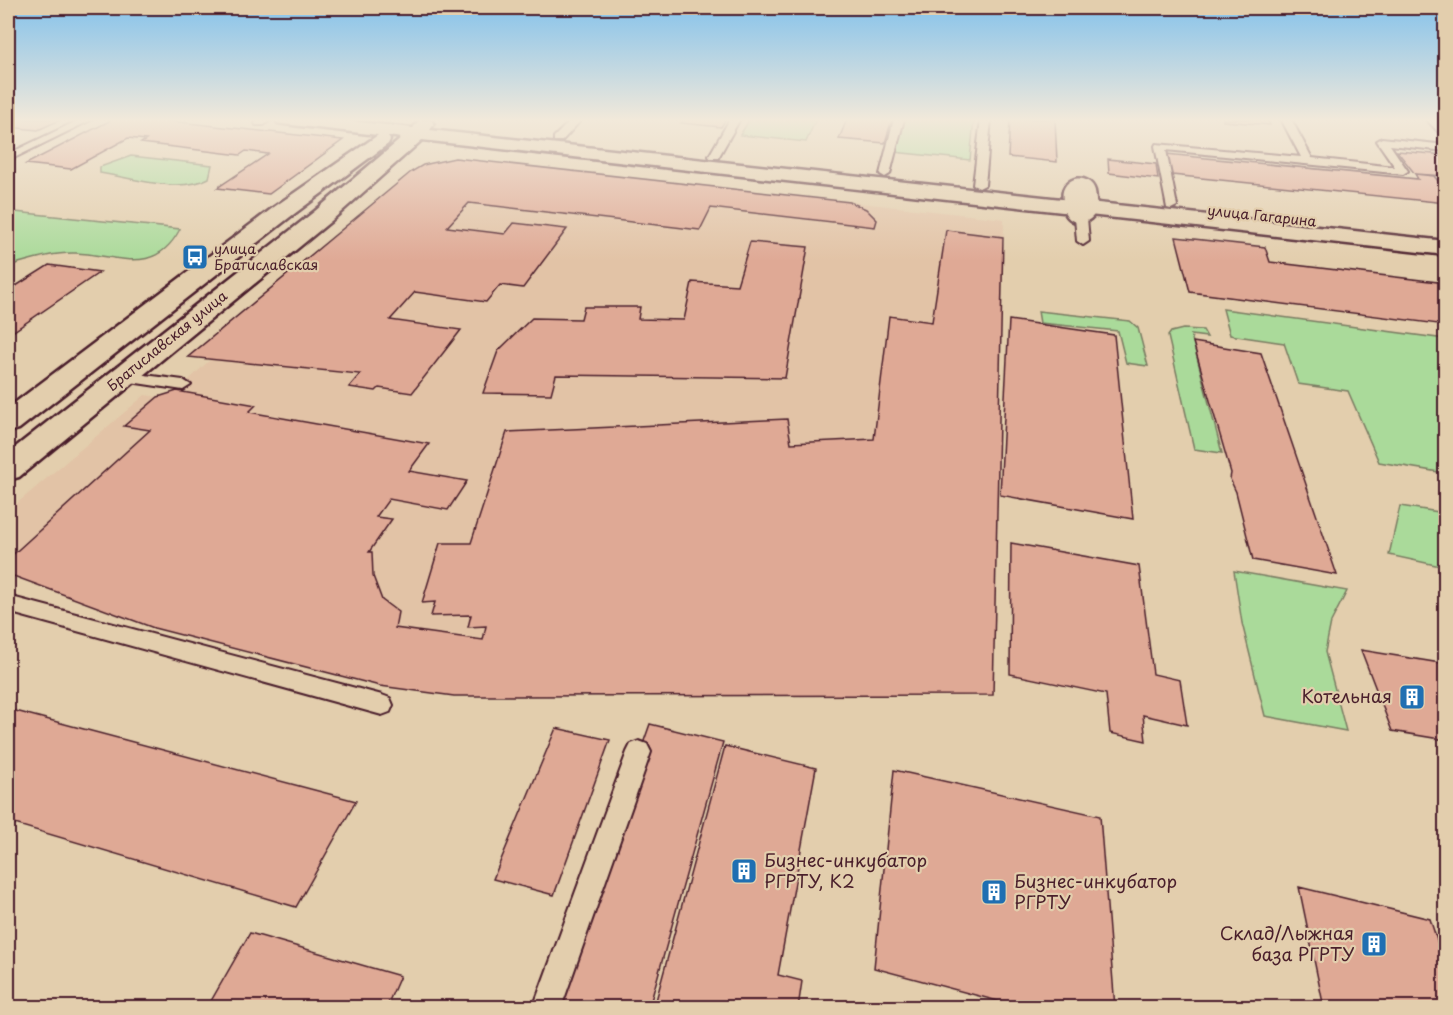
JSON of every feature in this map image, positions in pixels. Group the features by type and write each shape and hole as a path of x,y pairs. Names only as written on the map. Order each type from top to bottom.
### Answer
{"main road":[{"name":"Братиславская улица","path":"8,422 282,212 348,166"},
{"name":"Братиславская улица","path":"8,469 323,216 369,166"},
{"name":"улица Гагарина","path":"774,166 1080,201 1446,248"},
{"name":"улица Гагарина","path":"812,166 979,185 1080,201 1171,206 1446,236"}],"lane":[{"path":"885,174 887,166"},
{"path":"979,185 981,166"},
{"path":"1164,166 1171,206"},
{"path":"1359,166 1403,171 1400,166"},
{"path":"1080,201 1083,241"},
{"path":"122,376 183,386"},
{"path":"8,604 382,705"},
{"path":"547,1008 639,752"}],"shaded area":[{"path":"421,166 530,166 1004,219 993,695 154,628 8,574 8,511 145,395 158,397 177,391 211,359 188,357"}],"green space":[{"path":"212,166 209,178 184,185 156,183 100,173 100,167"},
{"path":"15,212 180,229 170,244 159,253 147,258 134,260 67,253 8,266 8,215"},
{"path":"1223,309 1445,339 1445,473 1379,462 1348,391 1298,384 1284,343 1230,335"},
{"path":"1038,311 1130,321 1138,328 1148,366 1126,363 1118,331 1040,323"},
{"path":"1183,329 1203,330 1207,337 1191,335 1222,453 1194,449 1168,336 1171,332"},
{"path":"1400,506 1445,513 1445,567 1389,555"},
{"path":"1234,571 1347,591 1331,622 1325,652 1346,731 1265,716 1242,623"}],"building":[{"path":"47,166 76,166 71,169"},
{"path":"249,166 307,166 269,194 217,188"},
{"path":"421,166 530,166 850,202 866,209 877,220 875,227 711,208 700,230 469,203 447,227 505,234 514,223 567,229 523,288 500,285 486,302 415,292 390,320 461,330 412,393 379,388 376,391 349,387 360,374 188,357"},
{"path":"1109,166 1156,166 1158,179 1109,173"},
{"path":"1170,166 1291,166 1418,179 1415,174 1434,176 1446,191 1446,203 1172,175"},
{"path":"1409,166 1446,166 1446,176 1415,174"},
{"path":"946,230 1003,237 993,695 454,696 380,686 154,628 8,574 8,559 150,430 124,426 158,397 177,391 256,405 249,412 429,444 409,471 467,481 448,510 389,499 376,517 392,519 369,552 372,552 373,576 382,600 398,612 395,628 483,640 486,626 468,627 471,615 431,616 435,602 422,603 440,543 471,543 507,432 787,419 791,443 874,439 889,316 932,322"},
{"path":"1176,237 1265,247 1270,262 1446,283 1446,325 1190,292"},
{"path":"750,242 808,247 785,378 556,375 551,394 483,393 498,351 532,318 581,319 584,307 640,307 638,319 684,320 692,282 737,285"},
{"path":"49,265 100,272 8,335 8,291"},
{"path":"1009,320 1114,335 1133,519 1000,495"},
{"path":"1193,342 1261,353 1337,575 1253,560 1236,492 1230,479 1231,473"},
{"path":"1011,543 1139,566 1153,674 1180,680 1187,725 1143,715 1146,741 1110,733 1106,694 1010,674"},
{"name":"Котельная","path":"1361,650 1446,664 1446,740 1392,731"},
{"path":"8,709 356,801 296,907 8,822"},
{"path":"650,724 723,742 649,1008 550,1008"},
{"path":"556,728 610,740 554,895 493,879"},
{"name":"Бизнес-инкубатор РГРТУ, К2","path":"725,746 816,768 778,975 802,981 798,1008 654,1008"},
{"name":"Бизнес-инкубатор РГРТУ","path":"894,770 1100,816 1115,1008 1024,1008 874,968"},
{"name":"Склад/Лыжная база РГРТУ","path":"1299,887 1430,919 1446,968 1446,1008 1324,1008"},
{"path":"250,933 400,976 386,1008 207,1008"}],"place":[{"name":"улица Братиславская","path":"195,257"},
{"name":"Котельная","path":"1412,697"},
{"name":"Бизнес-инкубатор РГРТУ, К2","path":"744,871"},
{"name":"Бизнес-инкубатор РГРТУ","path":"994,892"},
{"name":"Склад/Лыжная база РГРТУ","path":"1374,944"}]}
